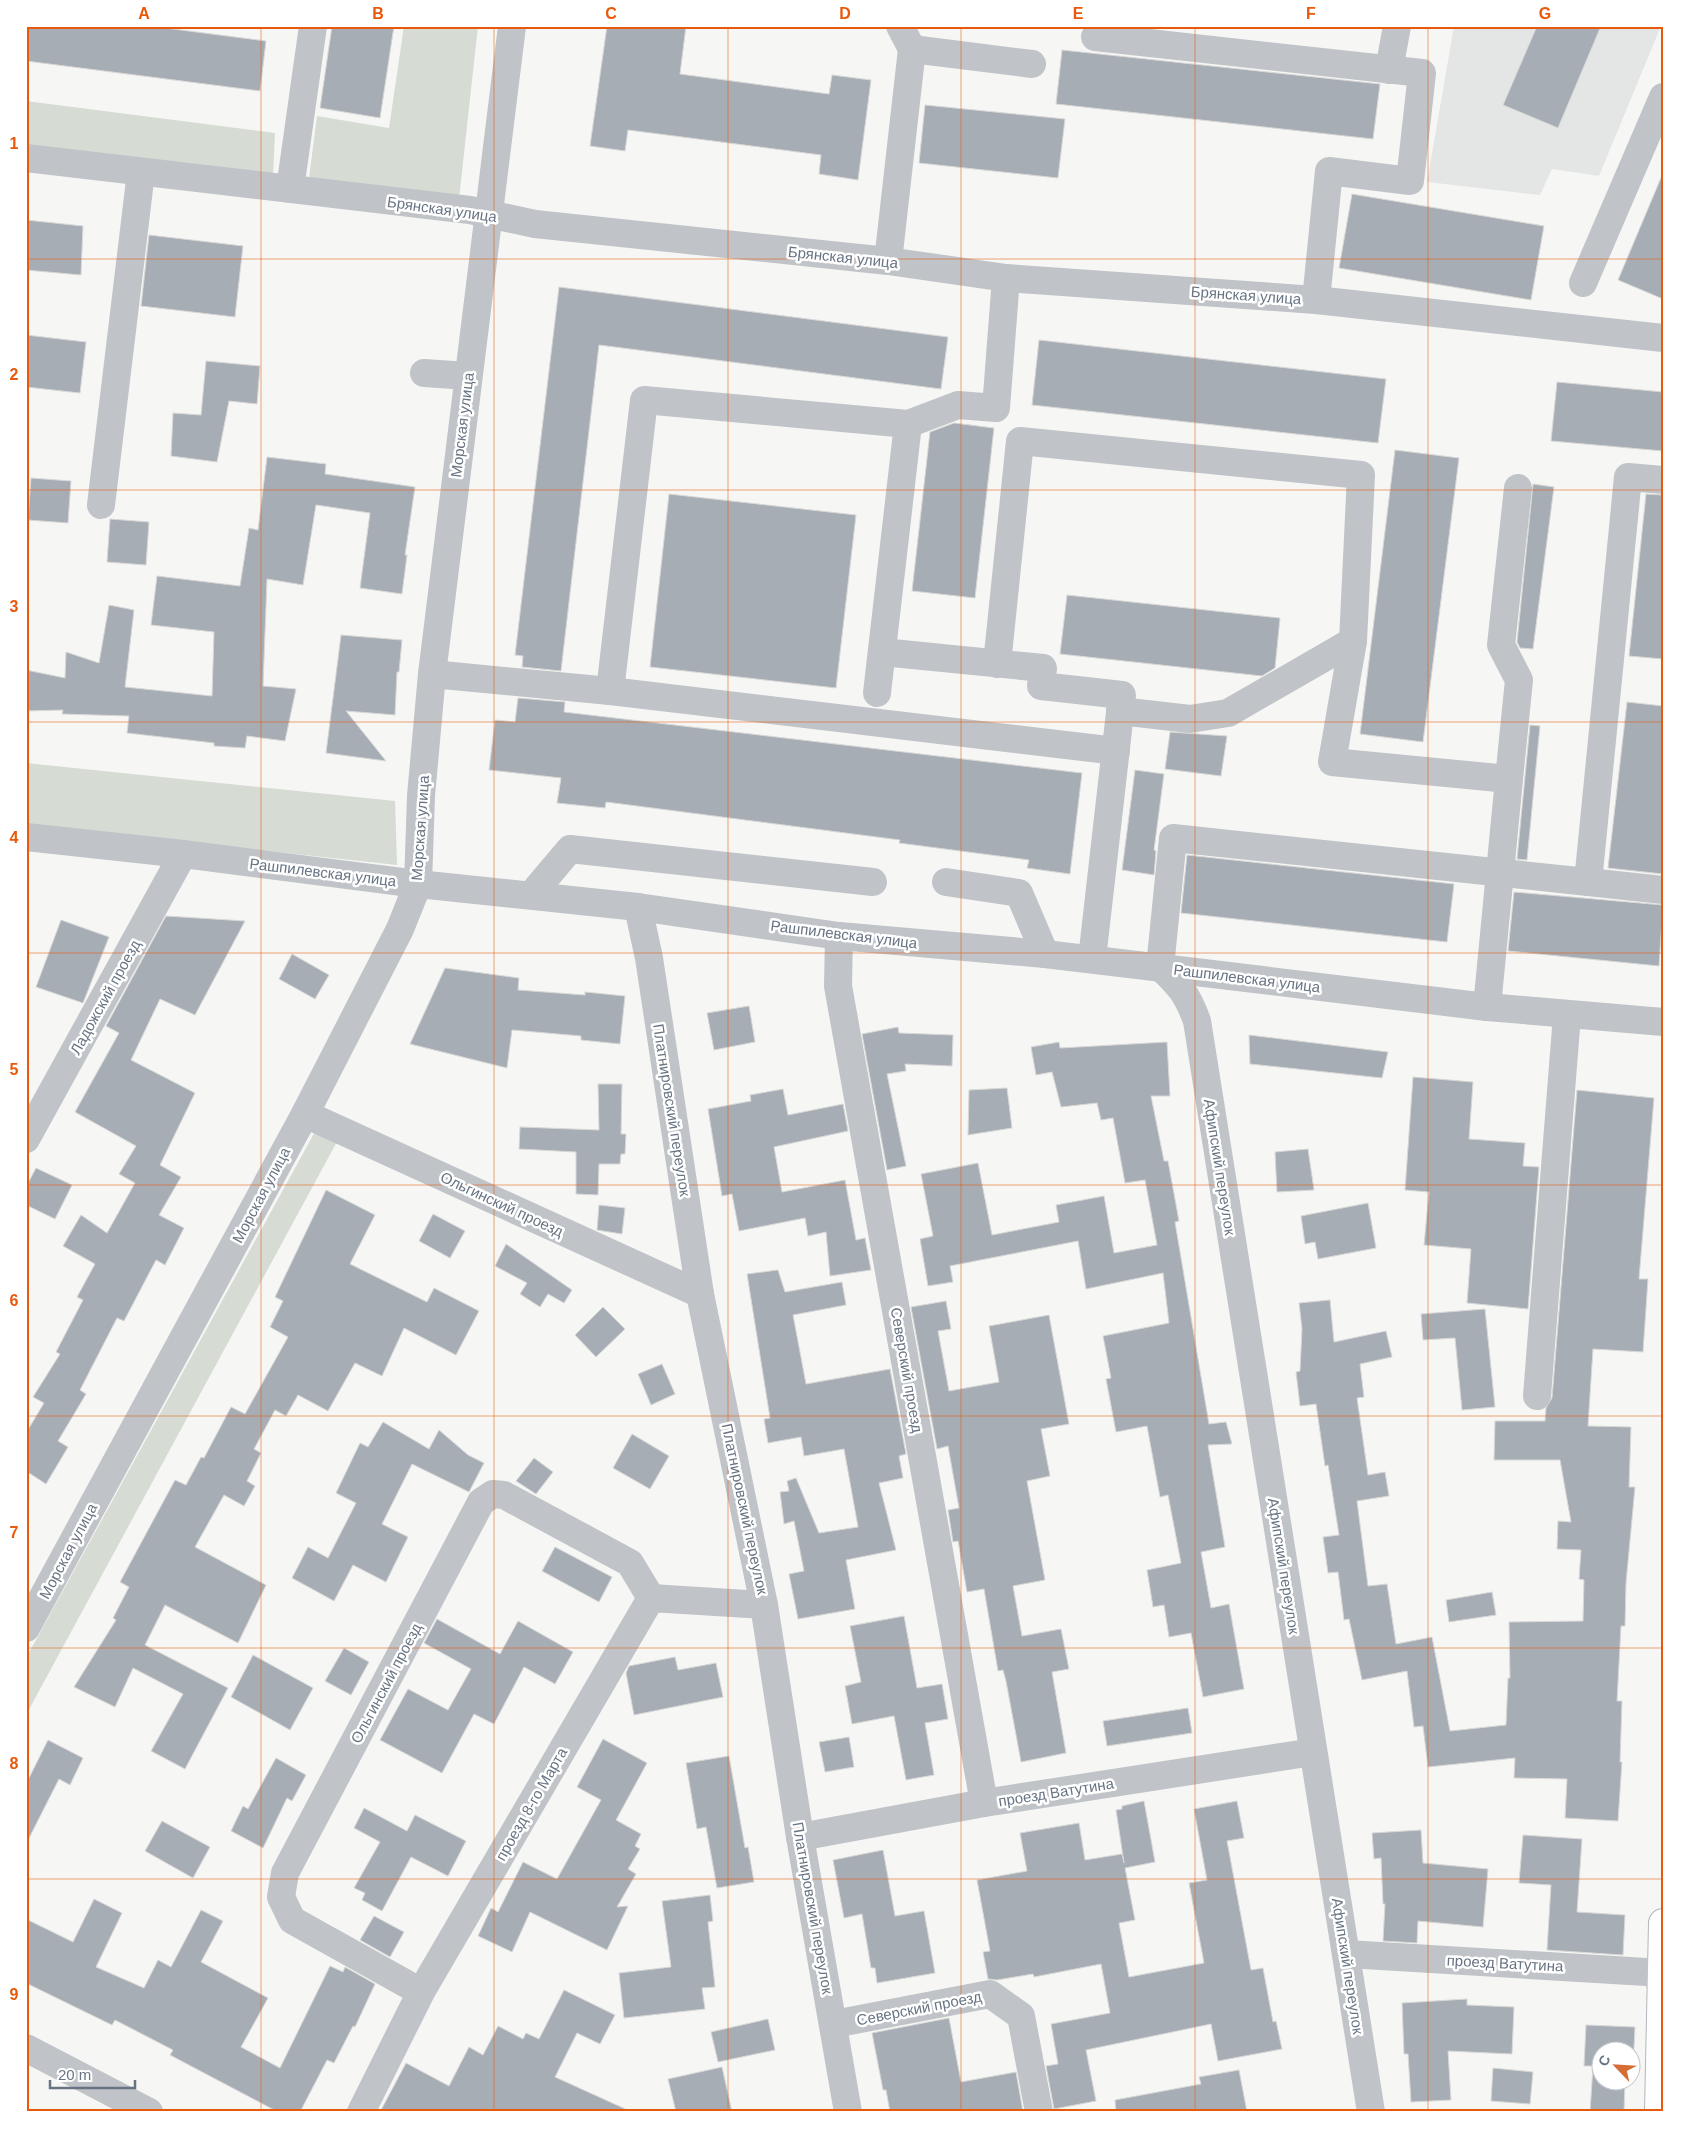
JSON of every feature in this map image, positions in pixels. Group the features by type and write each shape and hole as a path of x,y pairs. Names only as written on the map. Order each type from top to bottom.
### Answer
{"main road":[{"path":"1659,2112 1663,1923"}],"street":[{"path":"290,189 314,26"},
{"name":"Морская улица","path":"26,1628 305,1114 400,929 418,884 421,796 432,674 512,26"},
{"path":"1389,70 1397,26"},
{"path":"1095,36 1422,73 1410,182 1328,171 1316,300"},
{"path":"888,262 906,38 1032,64"},
{"path":"1583,283 1663,97"},
{"name":"Брянская улица","path":"26,158 470,210 535,224 888,262 1006,278 1316,300 1663,338"},
{"path":"101,505 140,172"},
{"path":"610,691 644,400 908,424 958,404 996,408 1006,278"},
{"path":"424,373 468,376"},
{"path":"876,693 908,424"},
{"path":"997,664 1020,441 1362,475 1353,641 1332,762 1509,779"},
{"path":"1588,882 1628,477 1663,480"},
{"path":"1487,1006 1518,680 1502,645 1518,488"},
{"path":"1120,710 1190,719 1228,713 1353,641"},
{"path":"882,652 1043,668 1041,686 1122,695 1092,959"},
{"path":"432,674 610,691 1116,752"},
{"name":"Рашпилевская улица","path":"26,837 183,854 418,884 532,894 638,907 838,936 1045,954 1568,1015 1663,1022"},
{"path":"1160,967 1173,838 1663,890"},
{"path":"532,894 570,849 873,882"},
{"name":"Ладожский проезд","path":"26,1139 183,854"},
{"path":"946,882 1019,893 1045,954"},
{"name":"Платнировский переулок","path":"638,907 649,958 700,1294 764,1605 800,1837 848,2112"},
{"name":"Северский проезд","path":"838,936 838,986 984,1803"},
{"name":"Афипский переулок","path":"1160,967 1180,985 1189,1000 1197,1021 1371,2112"},
{"path":"1537,1396 1568,1015"},
{"name":"Ольгинский проезд","path":"305,1114 700,1294"},
{"name":"Ольгинский проезд","path":"421,1992 292,1920 281,1897 285,1873 481,1502 493,1494 504,1495 630,1563 651,1598"},
{"path":"651,1598 764,1605"},
{"name":"проезд 8-го Марта","path":"361,2112 421,1992 651,1598"},
{"name":"проезд Ватутина","path":"800,1837 984,1803 1313,1752"},
{"name":"проезд Ватутина","path":"1347,1954 1662,1973"},
{"name":"Северский проезд","path":"834,2024 990,1994 1021,2016 1039,2112"},
{"path":"26,2048 148,2112"}],"shaded area":[{"path":"404,26 478,26 459,199 309,178 317,116 389,128"},
{"path":"1454,26 1661,26 1599,176 1552,169 1540,195 1427,182"},
{"path":"26,101 275,133 273,176 26,148"},
{"path":"26,763 395,801 397,865 26,825"},
{"path":"317,1128 339,1138 26,1715 26,1658"}],"building":[{"path":"26,26 150,26 266,41 260,91 26,61"},
{"path":"332,26 394,26 380,118 320,108"},
{"path":"607,26 686,26 680,74 829,94 832,75 871,80 858,180 819,174 821,155 628,130 625,151 590,146"},
{"path":"1537,26 1601,26 1558,128 1503,105"},
{"path":"1062,50 1380,84 1373,139 1056,104"},
{"path":"925,105 1065,119 1058,178 919,163"},
{"path":"1663,173 1663,299 1618,280"},
{"path":"1352,194 1544,226 1531,300 1339,268"},
{"path":"26,220 83,226 81,275 26,270"},
{"path":"149,235 243,246 235,317 141,306"},
{"path":"559,287 948,337 941,389 599,345 561,671 522,667 523,656 515,655"},
{"path":"26,335 86,342 80,393 26,387"},
{"path":"1039,340 1386,379 1378,443 1032,405"},
{"path":"206,361 260,366 257,404 229,401 217,462 171,456 173,413 201,415"},
{"path":"1557,382 1663,392 1663,451 1551,441"},
{"path":"954,423 994,428 975,598 912,591 930,432"},
{"path":"1395,450 1459,458 1423,742 1360,734"},
{"path":"267,457 326,464 325,474 415,487 405,555 407,555 402,594 360,588 370,513 316,505 303,585 267,579 263,686 296,689 285,741 247,736 245,748 214,746 214,743 127,733 129,716 62,714 63,710 26,711 26,670 65,678 66,652 99,663 109,605 134,610 125,687 212,696 214,632 151,625 157,576 240,586 249,528 258,530"},
{"path":"31,478 71,481 68,523 28,520"},
{"path":"1533,484 1554,487 1533,649 1520,648 1517,642"},
{"path":"669,494 856,515 836,688 650,667"},
{"path":"1646,494 1663,495 1663,659 1629,656"},
{"path":"110,519 149,522 146,565 107,562"},
{"path":"1067,595 1280,618 1275,668 1262,676 1060,654"},
{"path":"341,635 402,640 399,672 397,672 395,715 346,711 386,761 326,753"},
{"path":"518,698 565,702 564,712 1082,773 1070,874 1027,868 1029,860 899,843 900,840 606,802 605,808 557,803 561,778 489,770 495,720 515,722"},
{"path":"1627,702 1663,706 1663,874 1608,868"},
{"path":"1530,725 1540,726 1527,860 1517,859"},
{"path":"1170,732 1227,736 1221,776 1165,769"},
{"path":"1135,770 1164,774 1154,850 1156,851 1154,875 1122,870"},
{"path":"1187,855 1454,884 1447,942 1181,913"},
{"path":"1514,892 1663,905 1659,966 1508,951"},
{"path":"166,916 245,921 195,1015 160,999 131,1060 195,1093 160,1165 181,1177 159,1215 184,1228 165,1265 156,1260 124,1321 117,1318 80,1390 86,1394 58,1441 68,1447 46,1484 26,1471 26,1433 44,1403 33,1397 60,1354 56,1352 83,1300 77,1297 95,1264 63,1246 81,1215 107,1233 135,1183 119,1174 136,1146 75,1112 119,1033 106,1026"},
{"path":"61,920 109,937 83,1003 36,987"},
{"path":"292,954 329,975 315,999 279,979"},
{"path":"445,968 519,978 518,990 585,995 585,992 625,996 620,1044 581,1040 581,1036 512,1030 507,1068 410,1044"},
{"path":"749,1006 755,1042 714,1050 707,1013"},
{"path":"898,1027 899,1033 953,1035 952,1066 905,1064 906,1071 887,1074 906,1166 887,1170 862,1034"},
{"path":"1249,1035 1388,1052 1382,1078 1250,1064"},
{"path":"1059,1042 1060,1048 1167,1042 1170,1096 1151,1096 1164,1161 1168,1161 1179,1221 1175,1222 1209,1424 1226,1422 1232,1444 1208,1445 1225,1547 1201,1552 1211,1608 1229,1604 1244,1689 1203,1697 1191,1633 1169,1637 1164,1605 1153,1607 1147,1570 1181,1563 1168,1495 1160,1497 1147,1426 1116,1432 1106,1379 1111,1378 1103,1336 1169,1323 1163,1273 1086,1289 1078,1241 950,1266 953,1282 928,1286 920,1239 933,1236 921,1174 978,1163 992,1235 1059,1222 1056,1205 1104,1196 1114,1253 1157,1245 1145,1180 1125,1183 1113,1118 1101,1120 1097,1103 1061,1107 1052,1072 1036,1075 1031,1047"},
{"path":"1413,1077 1473,1082 1469,1139 1525,1143 1523,1166 1539,1167 1528,1309 1467,1303 1471,1249 1424,1245 1429,1192 1405,1190"},
{"path":"598,1084 622,1084 621,1134 626,1134 625,1154 621,1154 620,1164 599,1164 598,1195 576,1194 576,1152 519,1149 520,1127 599,1130"},
{"path":"1007,1088 1012,1128 968,1135 969,1090"},
{"path":"783,1089 788,1115 843,1104 848,1131 774,1147 782,1192 845,1180 856,1240 865,1238 871,1270 830,1276 826,1232 808,1236 805,1218 739,1231 732,1194 722,1196 708,1109 751,1101 750,1095"},
{"path":"1577,1090 1654,1098 1639,1279 1648,1279 1643,1352 1593,1349 1588,1426 1631,1427 1629,1487 1635,1487 1626,1583 1625,1626 1621,1626 1617,1701 1622,1701 1620,1762 1622,1762 1618,1821 1565,1818 1567,1779 1514,1778 1515,1758 1428,1767 1423,1726 1414,1727 1407,1671 1362,1680 1349,1619 1344,1620 1338,1572 1328,1573 1323,1537 1339,1535 1328,1465 1325,1466 1316,1404 1300,1406 1296,1372 1300,1371 1302,1329 1299,1303 1330,1300 1334,1342 1386,1331 1392,1357 1360,1364 1364,1397 1357,1398 1368,1475 1385,1472 1389,1496 1357,1501 1368,1586 1387,1584 1396,1644 1432,1637 1450,1731 1506,1725 1508,1678 1510,1678 1509,1622 1583,1621 1584,1580 1579,1579 1581,1550 1557,1549 1558,1521 1571,1522 1560,1460 1494,1460 1495,1421 1545,1421 1546,1408 1552,1398"},
{"path":"1308,1149 1314,1190 1277,1192 1275,1152"},
{"path":"36,1168 72,1185 55,1219 26,1205 26,1187"},
{"path":"326,1190 375,1215 350,1264 427,1302 434,1288 479,1311 456,1355 404,1328 382,1376 355,1363 328,1411 298,1395 286,1416 275,1410 254,1449 261,1453 247,1481 255,1486 244,1506 224,1495 195,1547 266,1585 238,1643 165,1605 145,1645 228,1688 185,1769 151,1751 183,1694 133,1668 115,1707 74,1687 116,1620 113,1618 129,1587 120,1582 175,1480 186,1485 201,1457 204,1458 231,1407 245,1414 288,1337 270,1327 283,1301 275,1297"},
{"path":"1368,1203 1376,1248 1318,1259 1315,1242 1305,1244 1301,1216"},
{"path":"599,1205 625,1208 622,1234 597,1230"},
{"path":"433,1214 465,1231 450,1258 419,1241"},
{"path":"506,1244 572,1290 564,1303 548,1294 540,1307 520,1294 527,1283 495,1266"},
{"path":"778,1270 785,1292 842,1282 846,1305 793,1315 806,1384 890,1369 906,1454 899,1456 903,1478 879,1483 896,1550 846,1560 855,1609 798,1619 789,1574 804,1571 794,1521 784,1524 780,1492 789,1491 787,1481 796,1478 819,1533 858,1527 844,1449 804,1456 801,1437 768,1443 764,1419 770,1418 747,1274"},
{"path":"946,1301 951,1329 938,1331 949,1391 999,1382 989,1326 1049,1315 1069,1424 1041,1429 1050,1476 1027,1481 1045,1580 1013,1586 1022,1636 1061,1629 1069,1669 1052,1672 1066,1753 1021,1762 1006,1681 1003,1670 998,1671 984,1589 967,1592 958,1541 953,1542 948,1510 959,1508 948,1446 937,1449 911,1307"},
{"path":"603,1307 625,1329 596,1357 575,1335"},
{"path":"1485,1309 1495,1407 1462,1410 1455,1338 1423,1340 1421,1314"},
{"path":"662,1364 675,1394 651,1405 638,1374"},
{"path":"383,1422 429,1449 439,1430 468,1455 484,1463 469,1492 412,1464 382,1524 408,1537 386,1582 353,1565 334,1601 292,1578 308,1547 328,1558 356,1503 336,1493 360,1443 368,1447"},
{"path":"632,1434 669,1456 650,1489 613,1468"},
{"path":"534,1458 553,1472 536,1494 516,1481"},
{"path":"555,1547 612,1577 599,1602 542,1571"},
{"path":"1492,1592 1496,1615 1449,1622 1446,1600"},
{"path":"904,1616 917,1688 942,1684 948,1719 925,1723 934,1775 906,1780 894,1716 852,1724 845,1686 861,1682 850,1626"},
{"path":"437,1619 500,1654 518,1621 573,1652 555,1684 524,1667 494,1724 474,1714 442,1773 380,1740 408,1689 448,1710 471,1669 424,1643"},
{"path":"344,1648 369,1662 351,1695 325,1681"},
{"path":"253,1655 313,1688 290,1730 231,1697"},
{"path":"675,1657 678,1670 716,1663 723,1697 634,1715 626,1673 629,1666"},
{"path":"1188,1708 1192,1733 1107,1746 1103,1721"},
{"path":"849,1737 854,1767 825,1772 819,1742"},
{"path":"603,1739 647,1763 616,1820 641,1834 635,1846 640,1849 628,1869 636,1874 617,1907 628,1906 607,1950 530,1912 512,1952 478,1936 491,1908 498,1912 523,1862 557,1879 601,1800 577,1787"},
{"path":"48,1740 83,1758 70,1785 59,1779 26,1844 26,1784"},
{"path":"729,1756 745,1848 748,1847 754,1882 717,1888 706,1827 697,1829 686,1763"},
{"path":"276,1758 306,1775 292,1801 287,1798 263,1848 231,1831 243,1806 248,1809"},
{"path":"1144,1801 1155,1862 1125,1868 1135,1920 1119,1923 1129,1977 1204,1963 1189,1883 1207,1880 1194,1809 1237,1801 1244,1838 1227,1841 1251,1970 1263,1968 1273,2022 1276,2021 1282,2049 1218,2061 1211,2024 1086,2050 1096,2101 1054,2109 1046,2066 1058,2064 1051,2024 1110,2013 1101,1964 1034,1977 1033,1974 997,1980 988,1979 983,1952 990,1951 977,1880 1027,1871 1020,1833 1079,1823 1085,1860 1122,1854 1124,1863 1116,1810 1122,1809 1122,1806"},
{"path":"364,1808 407,1831 415,1815 466,1841 448,1876 411,1857 382,1911 362,1900 365,1893 354,1888 380,1842 354,1828"},
{"path":"162,1821 210,1847 193,1878 145,1851"},
{"path":"1421,1830 1423,1863 1488,1869 1483,1927 1418,1921 1417,1943 1383,1941 1385,1904 1383,1904 1381,1858 1374,1859 1372,1833"},
{"path":"1523,1835 1582,1839 1577,1912 1625,1915 1623,1955 1547,1950 1551,1885 1519,1883"},
{"path":"883,1850 895,1916 924,1911 935,1973 877,1983 875,1968 871,1968 862,1914 844,1918 833,1860"},
{"path":"710,1895 713,1921 708,1922 715,1987 702,1988 705,2009 624,2018 619,1973 671,1967 662,1901"},
{"path":"94,1899 122,1913 96,1967 144,1988 158,1960 171,1967 201,1910 223,1921 201,1962 268,1998 241,2047 280,2068 330,1966 343,1972 345,1967 375,1984 355,2027 353,2026 334,2063 327,2060 300,2112 278,2112 170,2055 173,2050 115,2020 112,2025 26,1983 26,1919 73,1942"},
{"path":"374,1916 404,1932 390,1957 360,1940"},
{"path":"564,1990 615,2015 600,2044 577,2033 555,2077 632,2112 380,2112 406,2063 449,2086 469,2047 483,2055 498,2026 523,2039 526,2033 539,2039"},
{"path":"1467,1999 1467,2005 1514,2007 1512,2054 1448,2051 1451,2100 1411,2102 1408,2054 1404,2054 1402,2003"},
{"path":"949,2018 961,2082 1016,2072 1023,2112 890,2112 886,2090 883,2090 872,2033"},
{"path":"768,2019 775,2050 718,2062 711,2032"},
{"path":"1586,2025 1635,2027 1634,2040 1592,2040 1592,2066 1584,2066"},
{"path":"722,2067 732,2112 676,2112 668,2079"},
{"path":"1493,2068 1533,2072 1530,2104 1491,2101"},
{"path":"1239,2070 1247,2112 1116,2112 1115,2100 1201,2084 1199,2077"},
{"path":"1592,2081 1592,2090 1625,2090 1624,2112 1590,2112"}]}
